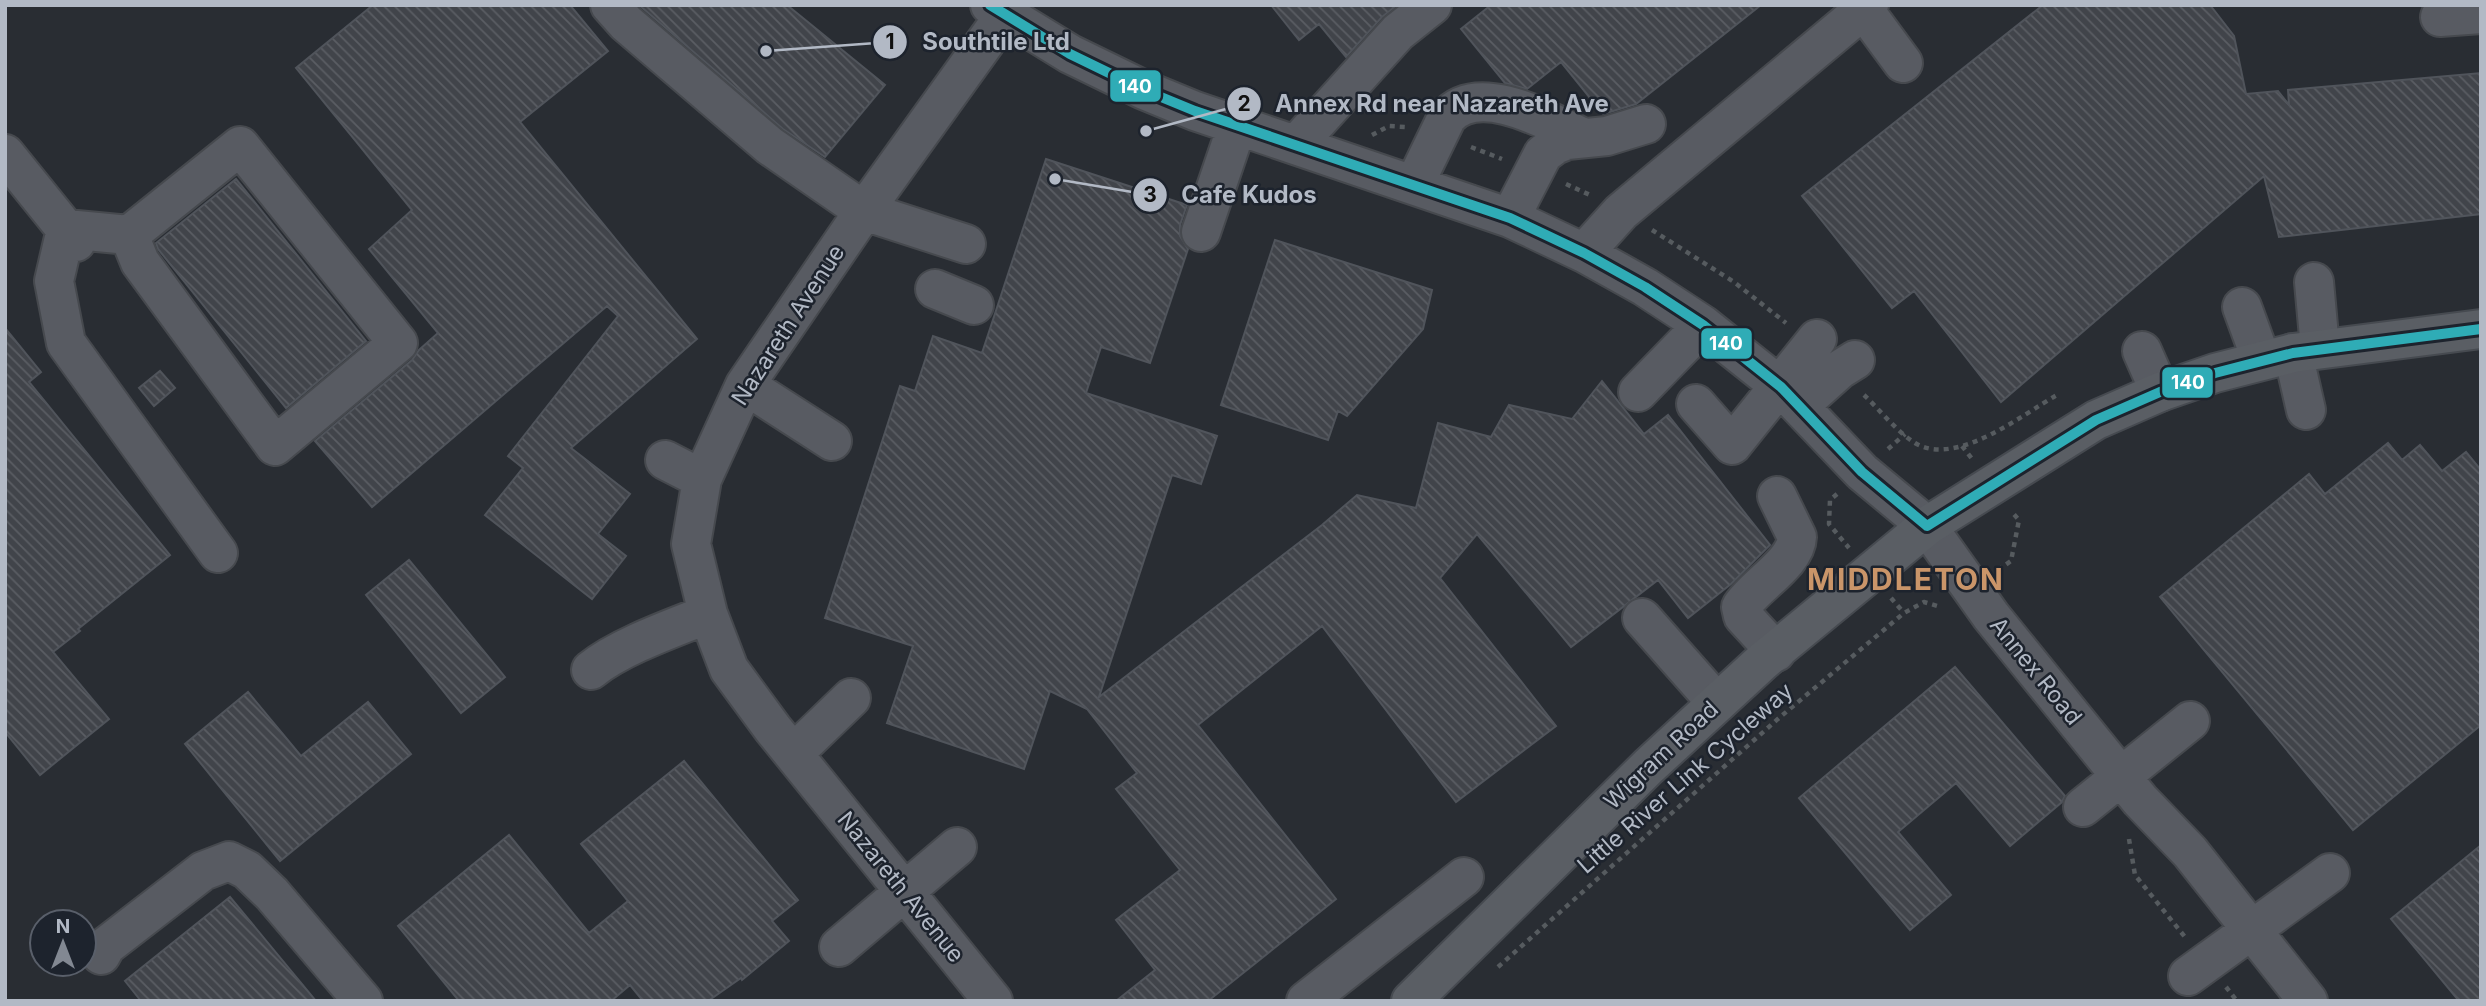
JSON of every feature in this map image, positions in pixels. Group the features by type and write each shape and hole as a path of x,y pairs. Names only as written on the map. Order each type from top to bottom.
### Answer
{"main road":[{"name":"Wigram Road","path":"1411,1001 1586,825 1717,703 1927,526 2096,420 2160,391 2291,353 2481,329"}],"street":[{"path":"610,5 626,23 770,146 864,211 966,244"},
{"path":"1296,145 1398,32 1432,5"},
{"path":"1584,253 1621,212 1784,95 1866,8 1903,63"},
{"name":"Nazareth Avenue","path":"993,1001 729,669 708,614 691,544 702,479 744,386 864,211 997,9"},
{"name":"Annex Road","path":"997,9 1070,54 1144,90 1237,125 1510,218 1584,253 1645,287 1703,325 1790,396 1862,472 1927,526 1990,614 2120,777 2190,852 2308,1001"},
{"path":"2441,17 2481,14"},
{"path":"1413,185 1451,111 1470,102 1510,104 1584,138"},
{"path":"1510,218 1543,154 1555,145 1567,140 1607,136 1647,124"},
{"path":"1201,232 1237,125"},
{"path":"71,235 129,235 240,146 398,343 275,446 140,262 129,235"},
{"path":"5,154 71,235"},
{"path":"71,235 54,281 66,343 218,553"},
{"path":"2291,353 2315,322 2314,282"},
{"path":"935,289 974,305"},
{"path":"2242,307 2291,353 2306,410"},
{"path":"1638,391 1703,325"},
{"path":"1790,396 1817,339"},
{"path":"2142,351 2160,391"},
{"path":"1696,404 1732,445 1790,396 1855,360"},
{"path":"744,386 832,441"},
{"path":"665,460 702,479"},
{"path":"1776,652 1743,616 1741,607 1797,544 1797,537 1777,496"},
{"path":"591,670 599,663 634,646 708,614"},
{"path":"1642,618 1717,703"},
{"path":"794,753 851,698"},
{"path":"2083,807 2190,721"},
{"path":"838,947 957,847"},
{"path":"101,954 106,946 203,871 229,861 247,870 272,894 363,1001"},
{"path":"2188,976 2330,873"},
{"path":"1306,1001 1464,877"}],"path":[{"path":"1962,446 1980,440 2057,395"},
{"path":"1829,524 1830,500"},
{"path":"2011,561 2019,520"},
{"name":"Little River Link Cycleway","path":"1490,974 1770,726 1904,613 1924,602 1942,608"}],"building":[{"path":"373,5 570,5 608,51 520,122 697,339 571,448 630,494 598,534 626,556 592,599 485,515 523,468 508,456 618,316 607,306 372,507 315,441 412,360 438,333 369,249 412,210 296,68"},
{"path":"639,5 787,5 885,85 825,157 783,129"},
{"path":"1271,5 1397,5 1382,17 1346,57 1319,24 1299,40"},
{"path":"1491,5 1761,5 1636,104 1603,114 1561,62 1527,89 1505,83 1461,29"},
{"path":"2043,5 2210,5 2234,36 2246,94 2278,91 2289,105 2288,90 2481,73 2481,214 2279,237 2264,176 2001,402 1914,291 1892,308 1802,196"},
{"path":"1046,159 1187,205 1180,225 1180,236 1188,249 1150,363 1101,347 1086,393 1217,436 1201,484 1172,475 1099,697 1357,495 1416,508 1438,423 1491,437 1509,405 1572,419 1602,381 1644,434 1668,415 1770,545 1731,584 1688,618 1658,580 1571,647 1477,534 1440,578 1556,726 1456,802 1322,626 1198,725 1336,899 1208,1001 1116,1001 1155,970 1116,920 1180,870 1116,789 1137,773 1087,709 1050,691 1024,769 887,723 913,646 825,618 900,386 915,391 933,336 982,353"},
{"path":"236,179 366,341 286,408 158,249 156,243"},
{"path":"1275,240 1432,290 1423,329 1347,416 1338,411 1328,440 1221,405"},
{"path":"5,328 41,372 29,382 170,555 53,652 109,719 40,775 5,732"},
{"path":"160,371 175,388 154,406 139,388"},
{"path":"2388,443 2402,460 2420,445 2442,471 2466,452 2481,470 2481,725 2353,830 2160,597 2309,474 2325,494"},
{"path":"409,560 505,677 461,713 366,595"},
{"path":"1955,667 2065,796 2062,802 2010,846 1956,783 1898,832 1951,895 1910,930 1799,798"},
{"path":"248,692 301,756 368,702 411,754 280,861 185,744"},
{"path":"684,761 798,900 772,921 789,941 742,980 741,978 708,1001 643,1001 630,985 611,1001 459,1001 398,926 509,835 589,933 628,901 581,844"},
{"path":"2481,845 2481,1001 2459,1001 2391,919"},
{"path":"230,897 316,1001 141,1001 125,981"}],"transit line":[{"name":"140","path":"990,5 1070,54 1144,90 1195,111 1510,218 1584,253 1645,287 1703,325 1781,387 1862,472 1927,526"},
{"name":"140","path":"1927,526 2096,420 2160,392 2215,373 2293,353 2481,329"}],"place":[{"name":"Southtile Ltd","path":"766,51"},
{"name":"Annex Rd near Nazareth Ave","path":"1146,131"},
{"name":"Cafe Kudos","path":"1055,179"}],"district":[{"name":"MIDDLETON","path":"1906,579"}]}
